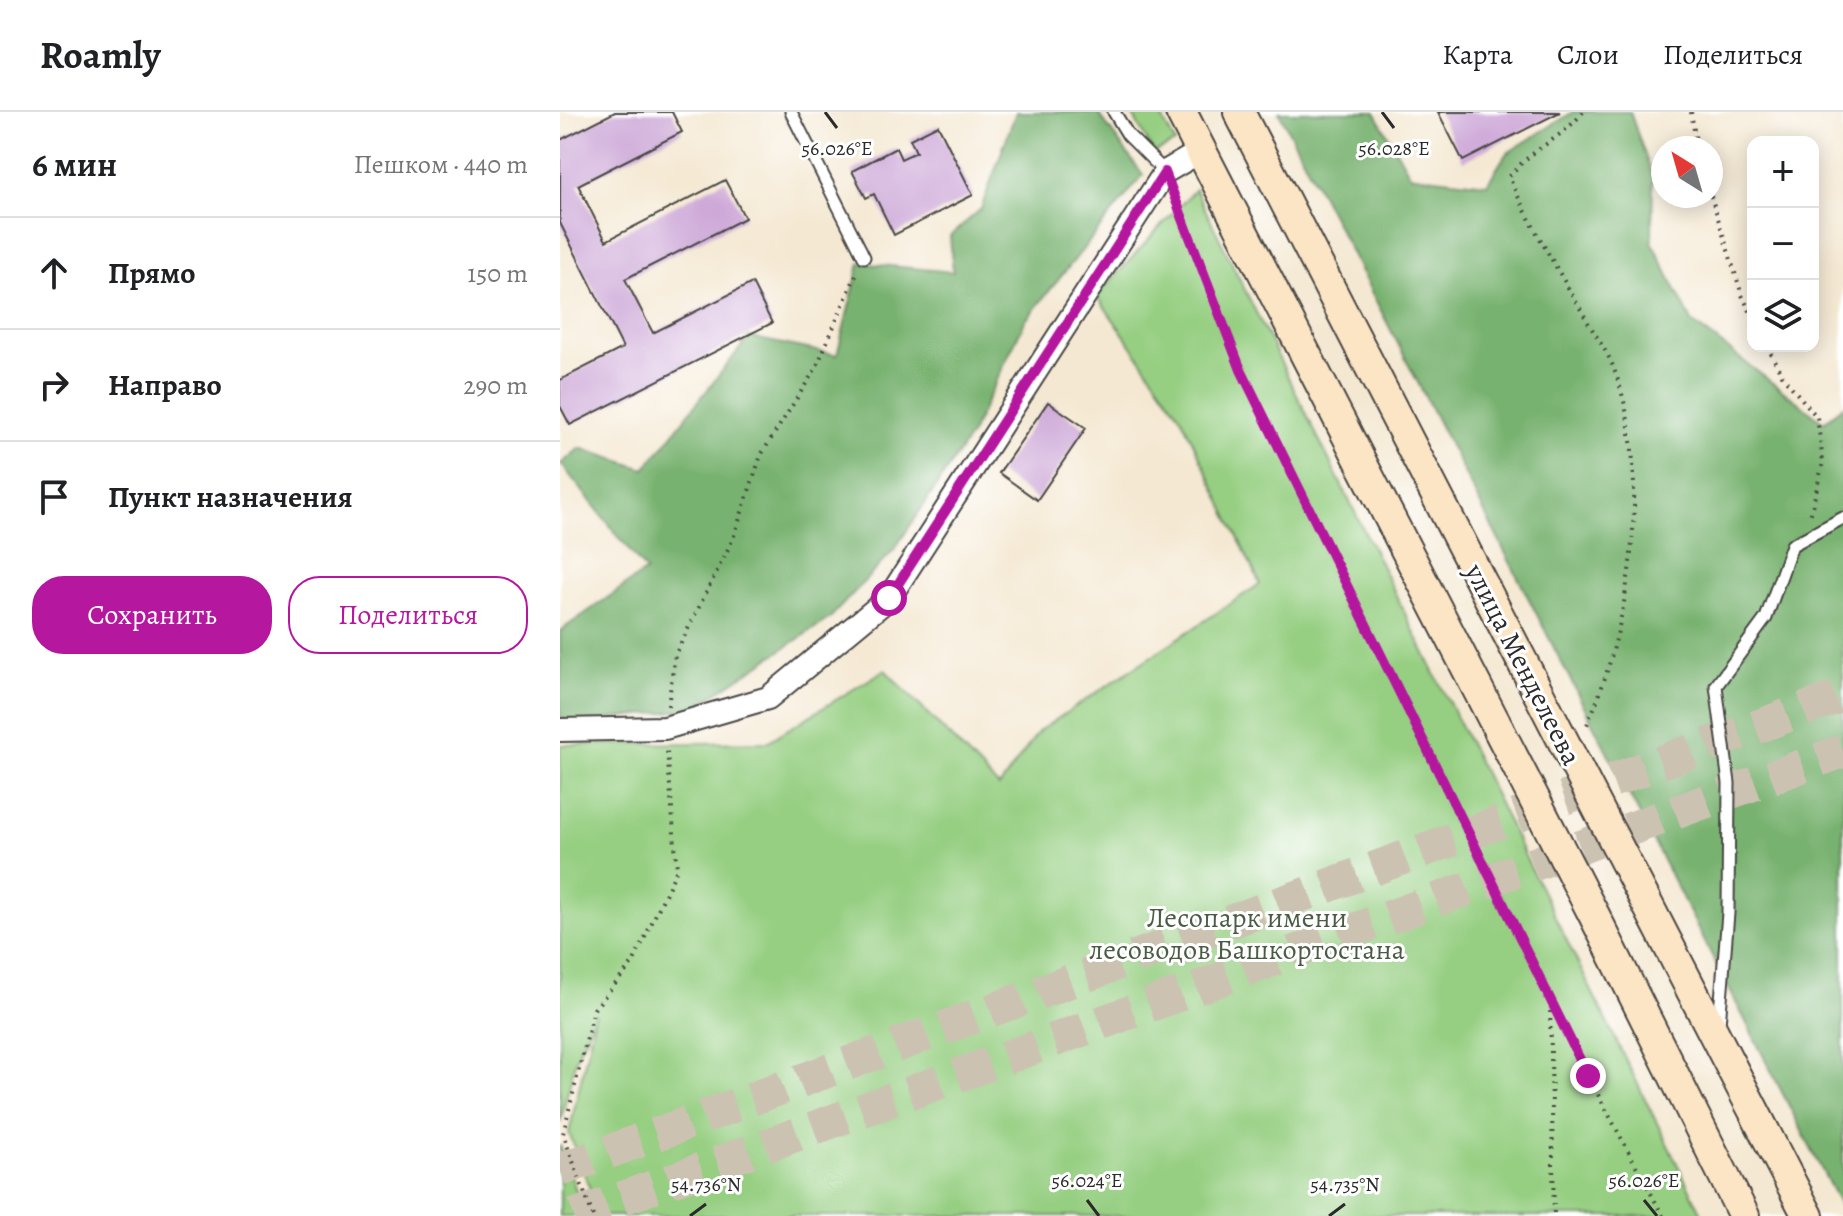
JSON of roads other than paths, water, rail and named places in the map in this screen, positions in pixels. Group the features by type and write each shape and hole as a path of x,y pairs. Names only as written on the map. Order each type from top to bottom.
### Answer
{"main road":[{"name":"улица Менделеева","path":"1181,112 1588,903 1744,1216"},
{"name":"улица Менделеева","path":"1239,112 1808,1216"}],"street":[{"path":"560,730 665,728 768,698 889,598 1165,172 1201,151"}],"lane":[{"path":"791,112 864,257"},
{"path":"1114,112 1128,135 1165,172"},
{"path":"1718,1042 1728,913 1729,783 1716,686 1766,618 1792,545 1843,518"}],"tunnel":[{"path":"560,1170 1843,695"},
{"path":"574,1216 1843,751"}],"park label":[{"name":"Лесопарк имени лесоводов Башкортостана","path":"1247,933"}]}
